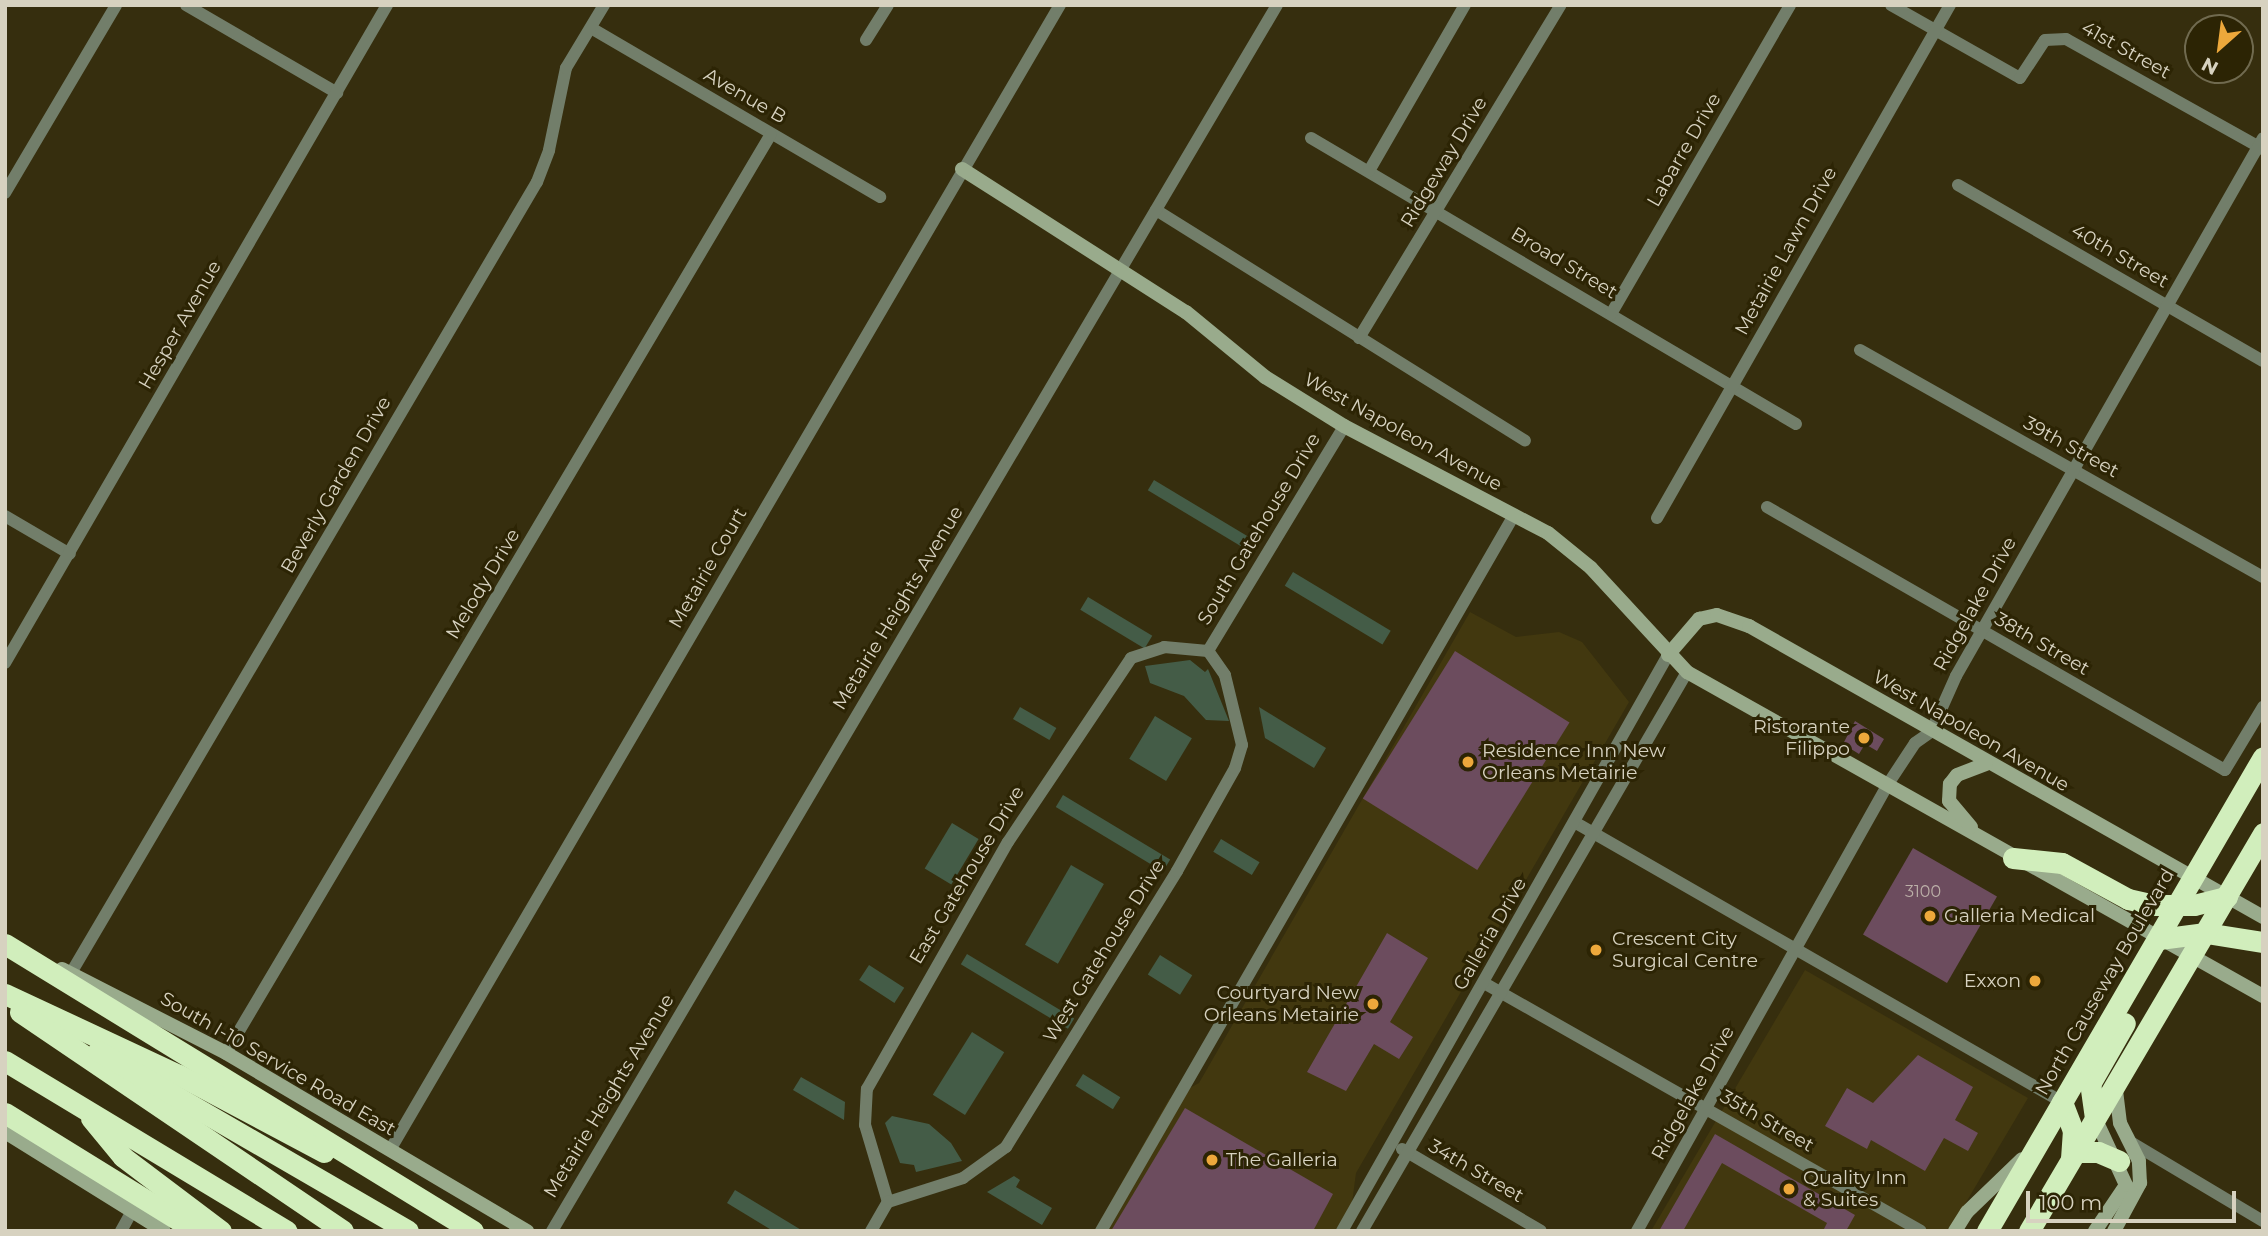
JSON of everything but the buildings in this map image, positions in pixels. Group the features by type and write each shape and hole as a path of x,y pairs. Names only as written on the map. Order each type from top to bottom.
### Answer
{"highway":[{"name":"North Causeway Boulevard","path":"1987,1231 2263,757"},
{"path":"2029,1231 2074,1159 2115,1083 2193,956 2263,833"},
{"path":"2013,858 2062,863 2128,899 2177,906 2227,897"},
{"path":"2159,939 2206,933 2263,942"},
{"path":"5,943 472,1231"},
{"path":"2095,1118 2090,1084 2131,1012 2135,978"},
{"path":"5,998 179,1075 472,1231"},
{"path":"5,998 343,1231"},
{"path":"5,998 408,1231"},
{"path":"5,1061 287,1231"},
{"path":"2062,1102 2074,1137 2074,1159"},
{"path":"81,1106 123,1157 221,1231"},
{"path":"5,1113 196,1231"},
{"path":"2074,1159 2098,1152 2119,1161"}],"street":[{"path":"5,193 116,5"},
{"path":"186,5 337,93"},
{"name":"Hesper Avenue","path":"5,663 387,5"},
{"name":"Beverly Garden Drive","path":"71,973 537,181 549,150 566,68 604,5"},
{"path":"866,40 888,5"},
{"name":"Metairie Court","path":"390,1150 1060,5"},
{"name":"Metairie Heights Avenue","path":"552,1231 1277,5"},
{"path":"1369,171 1465,5"},
{"name":"Ridgeway Drive","path":"1359,338 1561,5"},
{"name":"Labarre Drive","path":"1611,314 1790,5"},
{"path":"1891,5 1936,31"},
{"name":"Metairie Lawn Drive","path":"1657,518 1950,5"},
{"name":"Avenue B","path":"591,28 880,197"},
{"name":"41st Street","path":"1936,31 2020,78 2045,40 2066,39 2261,145"},
{"name":"Melody Drive","path":"226,1053 771,134"},
{"name":"Broad Street","path":"1311,138 1438,209 1796,424"},
{"name":"Ridgelake Drive","path":"1637,1231 1708,1110 1793,948 1888,784 1915,743 1931,732 1982,632 2072,470 2261,145"},
{"name":"West Napoleon Avenue","path":"962,169 1186,312 1265,377 1344,426 1514,515 1591,568 1668,655 1687,671 2013,858 2263,996"},
{"name":"40th Street","path":"1958,185 2263,361"},
{"path":"1156,210 1525,441"},
{"name":"39th Street","path":"1860,350 2263,577"},
{"name":"South Gatehouse Drive","path":"1208,651 1344,426"},
{"name":"38th Street","path":"1768,507 2225,770 2263,707"},
{"path":"1101,1231 1514,515"},
{"path":"5,516 70,554"},
{"name":"West Napoleon Avenue","path":"1668,655 1687,627 1717,615 1749,626 1986,764 2263,918"},
{"name":"East Gatehouse Drive","path":"888,1202 865,1125 867,1089 1007,842 1131,658 1164,647 1208,651"},
{"name":"West Gatehouse Drive","path":"888,1202 963,1178 1006,1147 1177,871 1235,768 1242,745 1225,675 1208,651"},
{"name":"Galleria Drive","path":"1342,1231 1576,823 1668,655"},
{"name":"Galleria Drive","path":"1362,1231 1595,834 1687,671"},
{"path":"1986,764 1957,775 1949,801 1990,844"},
{"path":"1576,823 2062,1102"},
{"name":"South I-10 Service Road East","path":"5,943 71,973 226,1053 527,1231"},
{"name":"35th Street","path":"1484,983 1921,1231"},
{"path":"2113,1231 2140,1183 2132,1143 2120,1123 2115,1083"},
{"path":"2095,1118 2119,1161 2126,1185 2095,1231"},
{"path":"5,1132 164,1231"},
{"path":"2132,1143 2263,1221"},
{"name":"34th Street","path":"1392,1144 1541,1231"},
{"path":"1955,1231 1967,1212 2039,1144"},
{"path":"870,1231 888,1202"},
{"path":"121,1231 132,1211"}],"shaded area":[{"path":"1470,612 1516,637 1559,632 1582,642 1629,702 1356,1173 1352,1203 1336,1231 1094,1231 1169,1099 1199,1083"},
{"path":"1805,970 2028,1098 1949,1231 1651,1231"}],"green space":[{"path":"1154,480 1253,540 1247,550 1148,490"},
{"path":"1293,572 1391,631 1382,644 1285,586"},
{"path":"1088,597 1152,636 1145,648 1080,610"},
{"path":"1190,660 1205,672 1208,669 1229,721 1206,720 1184,696 1150,683 1145,666"},
{"path":"1020,707 1056,728 1049,740 1013,719"},
{"path":"1259,707 1326,748 1314,768 1265,738"},
{"path":"1155,716 1192,738 1166,781 1129,759"},
{"path":"1063,795 1170,859 1163,871 1056,807"},
{"path":"952,823 979,839 951,884 925,868"},
{"path":"1221,839 1260,862 1252,875 1213,852"},
{"path":"1071,865 1104,884 1058,964 1025,945"},
{"path":"967,954 1074,1018 1068,1029 961,964"},
{"path":"1160,955 1192,975 1180,995 1148,975"},
{"path":"869,965 904,988 894,1003 859,980"},
{"path":"972,1032 1004,1052 965,1115 933,1095"},
{"path":"1083,1074 1120,1097 1113,1109 1076,1086"},
{"path":"801,1077 845,1102 844,1120 793,1090"},
{"path":"892,1116 929,1124 951,1143 962,1161 916,1172 914,1165 900,1163 885,1123"},
{"path":"1014,1176 1020,1180 1016,1187 1052,1208 1042,1225 987,1192"},
{"path":"735,1190 803,1231 773,1231 727,1203"}],"place":[{"name":"Ristorante Filippo","path":"1864,738"},
{"name":"Residence Inn New Orleans Metairie","path":"1468,762"},
{"name":"Galleria Medical","path":"1930,916"},
{"name":"Crescent City Surgical Centre","path":"1596,950"},
{"name":"Exxon","path":"2035,981"},
{"name":"Courtyard New Orleans Metairie","path":"1373,1004"},
{"name":"The Galleria","path":"1212,1160"},
{"name":"Quality Inn & Suites","path":"1789,1189"}]}
